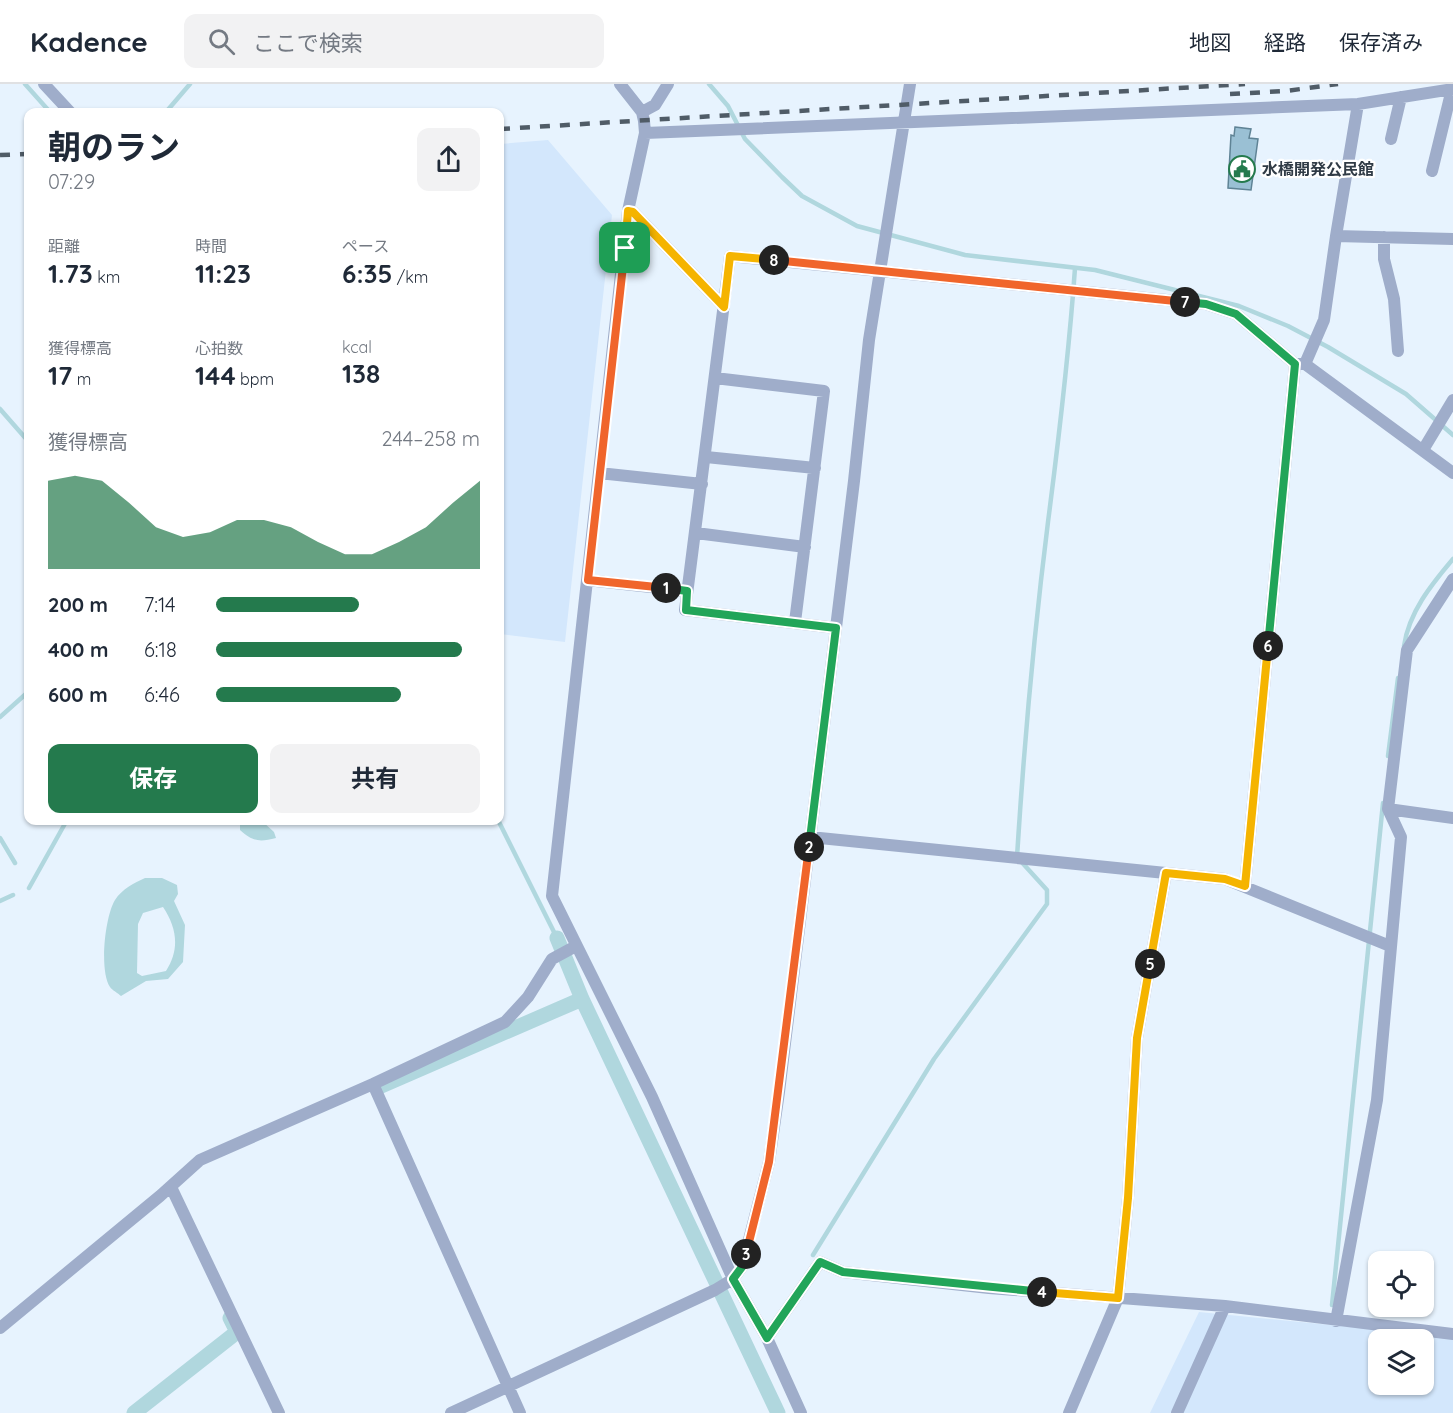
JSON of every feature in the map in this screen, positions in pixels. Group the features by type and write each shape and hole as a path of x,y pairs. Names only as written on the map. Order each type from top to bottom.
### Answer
{"street":[{"path":"44,84 66,108"},
{"path":"620,84 642,112 645,133 628,211 552,896 651,1097 733,1279 767,1338 801,1413"},
{"path":"642,112 655,105 668,84"},
{"path":"451,1413 715,1290 733,1279 742,1267 769,1162 836,628 869,340 910,84"},
{"path":"645,133 1358,104 1453,89 1432,171"},
{"path":"1391,139 1401,97"},
{"path":"1245,886 1300,364 1324,320 1358,104"},
{"path":"628,211 633,212 724,307"},
{"path":"1336,236 1453,239"},
{"path":"1384,237 1384,259 1394,299 1398,351"},
{"path":"836,628 686,610 730,256 1206,304 1236,314 1300,364 1453,473"},
{"path":"715,378 824,391 795,622"},
{"path":"1423,450 1453,400"},
{"path":"706,457 815,468"},
{"path":"599,473 702,484"},
{"path":"696,532 805,547"},
{"path":"1336,1322 1377,1100 1401,837 1388,809 1407,650 1453,579"},
{"path":"588,580 687,591"},
{"path":"1388,809 1453,819"},
{"path":"810,837 1225,879 1390,946"},
{"path":"1069,1413 1118,1298 1128,1198 1137,1038 1166,873"},
{"path":"0,1328 171,1187 200,1160 373,1084 505,1022 528,997 552,959 576,946"},
{"path":"373,1084 520,1413"},
{"path":"171,1187 279,1413"},
{"path":"767,1338 820,1262 843,1272 989,1288 1226,1306 1336,1322 1453,1334"},
{"path":"1177,1413 1226,1306"}],"shaded area":[{"path":"548,140 612,215 565,642 504,634 504,144"},
{"path":"240,825 266,825 274,832 276,838 253,839 240,830"},
{"path":"145,878 162,878 177,885 178,894 174,901 185,925 183,962 168,979 146,981 121,996 111,988 105,969 108,918 118,896","holes":["163,907 168,915 175,939 170,963 166,971 142,976 137,973 138,924 143,913"]},
{"path":"1199,1312 1372,1329 1368,1329 1368,1395 1434,1395 1434,1335 1453,1337 1453,1413 1150,1413"}],"building":[{"name":"水橋開発公民館","path":"1235,127 1251,129 1249,138 1258,139 1251,190 1228,188 1231,135 1234,136"}],"waterway":[{"path":"25,84 46,108"},
{"path":"169,108 190,84"},
{"path":"709,84 728,106 745,139 782,177 802,196 857,226 965,255 1095,270 1239,306 1288,326 1328,347 1406,394 1453,435"},
{"path":"813,1255 934,1059 1047,904 1047,890 1017,857 1034,647 1070,332 1075,268"},
{"path":"0,409 24,436"},
{"path":"1404,646 1416,610 1429,589 1453,559"},
{"path":"1388,756 1398,678"},
{"path":"0,717 24,696"},
{"path":"1332,1305 1383,803"},
{"path":"29,888 64,825"},
{"path":"500,825 557,938"},
{"path":"0,838 15,863"},
{"path":"0,901 13,895"},
{"path":"557,938 582,999 778,1413"},
{"path":"381,1086 582,999"},
{"path":"134,1413 237,1332 230,1318"}],"railway":[{"path":"504,129 1245,84"},
{"path":"1230,94 1286,91 1338,84"},
{"path":"0,155 24,154"}],"place":[{"name":"水橋開発公民館","path":"1242,169"}],"route":[{"path":"628,211 633,212 724,307 730,256 1206,304 1236,314 1295,364 1245,886 1225,879 1166,873 1137,1038 1128,1198 1118,1298 989,1288 843,1272 820,1262 767,1338 733,1279 742,1267 769,1162 836,628 686,610 687,591 588,580 625,248 628,211"}]}
